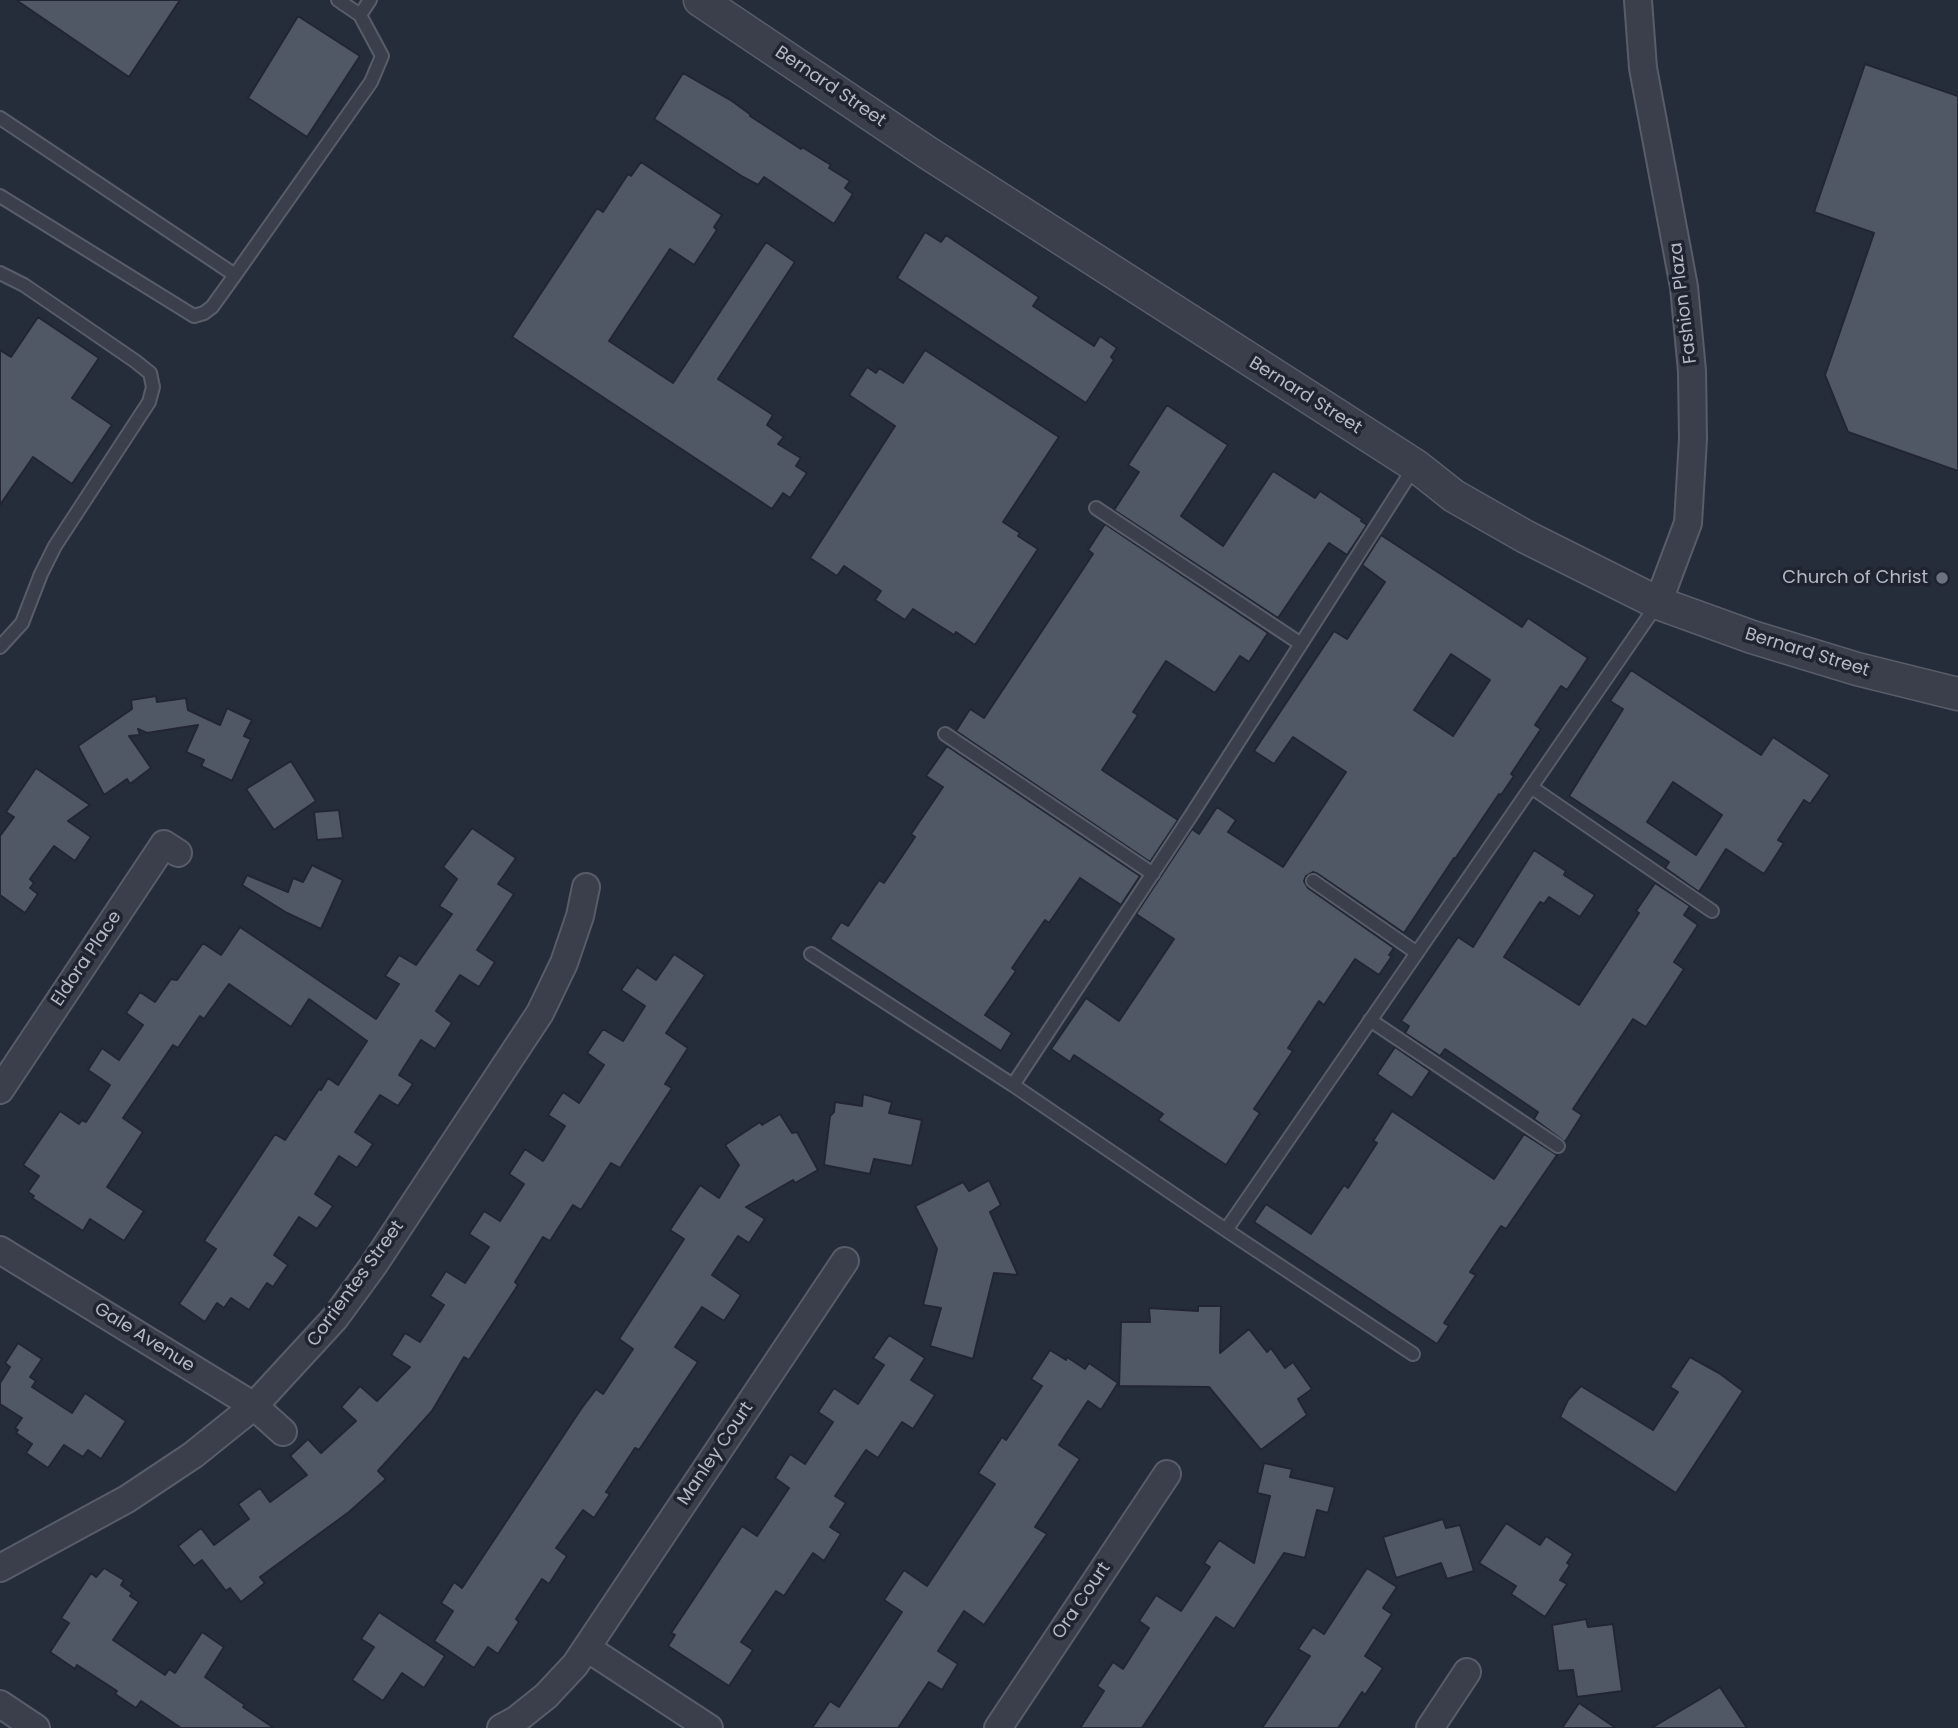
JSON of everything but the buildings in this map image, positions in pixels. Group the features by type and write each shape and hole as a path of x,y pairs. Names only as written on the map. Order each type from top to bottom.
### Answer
{"street":[{"name":"Bernard Street","path":"700,0 928,153 1416,466 1454,496 1514,530 1658,603 1857,669 1958,694"},
{"name":"Fashion Plaza","path":"1638,0 1643,68 1684,287 1692,371 1693,439 1688,523 1658,603"},
{"name":"Eldora Place","path":"0,1090 164,844 178,853"},
{"name":"Corrientes Street","path":"0,1568 127,1499 193,1455 254,1406 335,1318 373,1266 540,1013 564,963 580,916 586,887"},
{"name":"Gale Avenue","path":"0,1250 254,1406 283,1432"},
{"name":"Manley Court","path":"501,1728 516,1720 546,1696 575,1665 845,1261"},
{"name":"Ora Court","path":"998,1728 1167,1474"},
{"path":"587,1648 709,1728"},
{"path":"1430,1728 1467,1672"},
{"path":"0,1704 36,1728"}],"lane":[{"path":"0,196 194,316 204,313 212,307 236,275 371,82 382,57 360,15 338,0"},
{"path":"360,15 370,0"},
{"path":"0,118 236,275"},
{"path":"0,273 23,285 135,360 150,373 153,387 149,402 55,546 22,623 0,647"},
{"path":"1013,1085 1153,874 1416,466"},
{"path":"1096,508 1301,644"},
{"path":"1226,1230 1658,603"},
{"path":"945,734 1153,874"},
{"path":"1531,787 1712,911"},
{"path":"1313,881 1416,953"},
{"path":"811,954 1013,1085 1413,1354"},
{"path":"1370,1020 1558,1146"}],"place":[{"name":"Church of Christ","path":"1942,578"}]}
